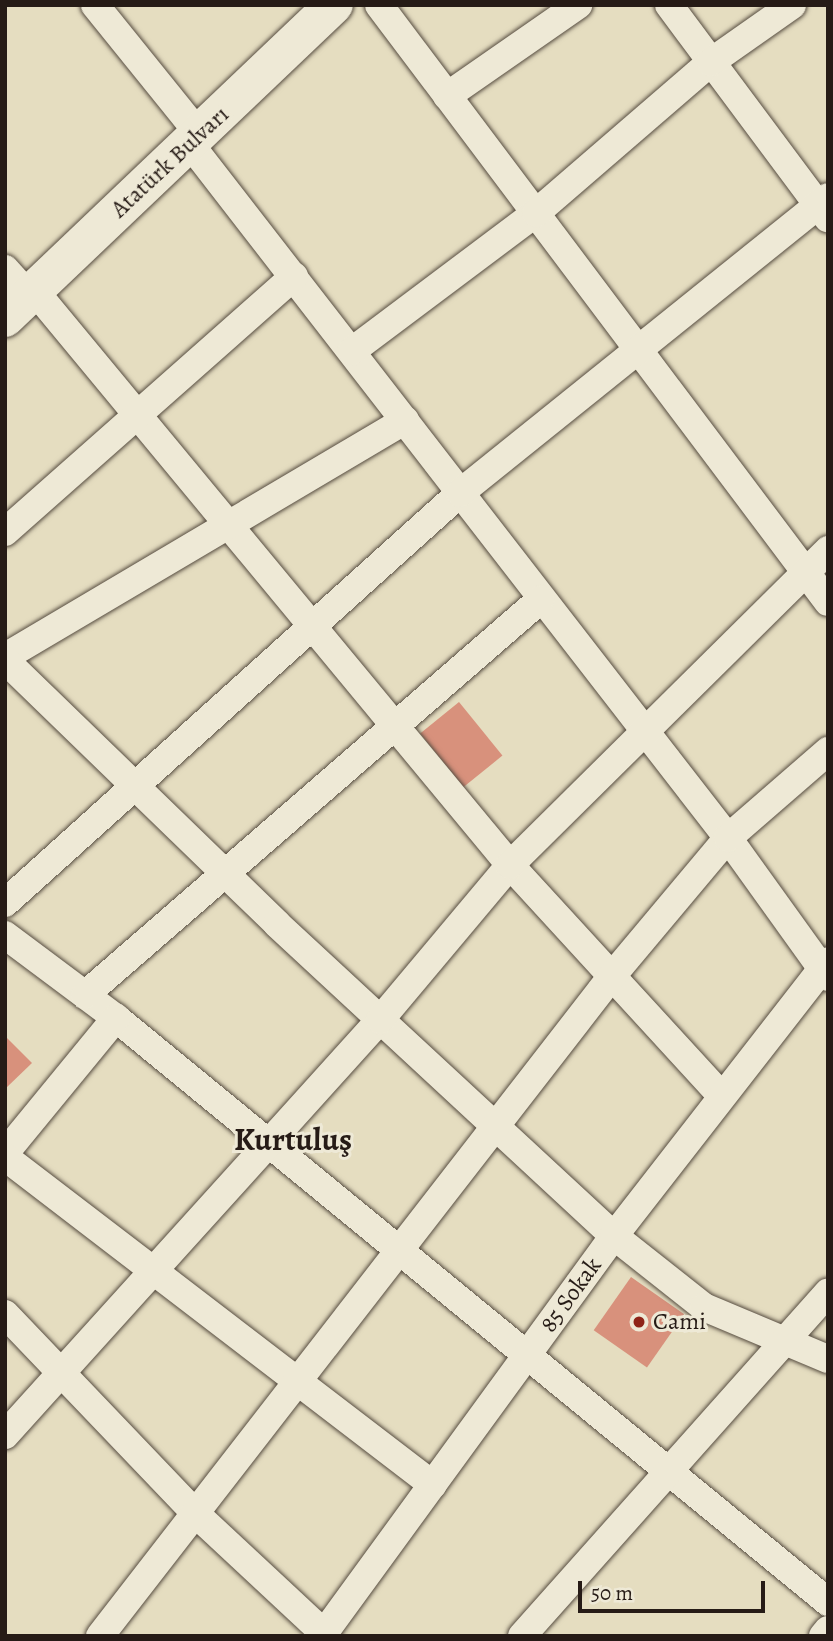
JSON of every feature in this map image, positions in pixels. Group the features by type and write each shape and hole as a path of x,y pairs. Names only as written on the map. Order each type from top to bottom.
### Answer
{"main road":[{"name":"Atatürk Bulvarı","path":"191,134 316,5"},
{"name":"Atatürk Bulvarı","path":"15,294 334,5"}],"street":[{"path":"95,5 294,276 642,733 728,838 825,968"},
{"path":"379,5 828,601"},
{"path":"447,96 578,5"},
{"path":"5,903 460,493 824,206 669,5"},
{"path":"352,351 536,213 711,62 792,5"},
{"path":"5,532 294,276"},
{"path":"15,294 137,416 309,627 510,865 721,1095"},
{"path":"405,420 225,523 5,658 224,873 614,1236 705,1307 828,1359"},
{"path":"5,1435 380,1020 510,865 828,550"},
{"path":"85,995 540,600"},
{"path":"100,1636 497,1127 611,976 728,838 828,751"},
{"path":"5,935 116,1018 828,1602"},
{"name":"85 Sokak","path":"324,1635 614,1236 721,1095 825,968"},
{"path":"116,1018 5,1155 433,1485"},
{"path":"522,1636 828,1293"},
{"path":"5,1314 195,1513 324,1635"},
{"path":"823,1636 828,1630"}],"building":[{"path":"459,702 502,756 464,787 420,733"},
{"path":"5,1036 32,1063 5,1089"},
{"name":"Cami","path":"631,1277 684,1314 647,1368 594,1330"}],"place":[{"name":"Cami","path":"639,1322"}],"district":[{"name":"Kurtuluş","path":"293,1139"}]}
